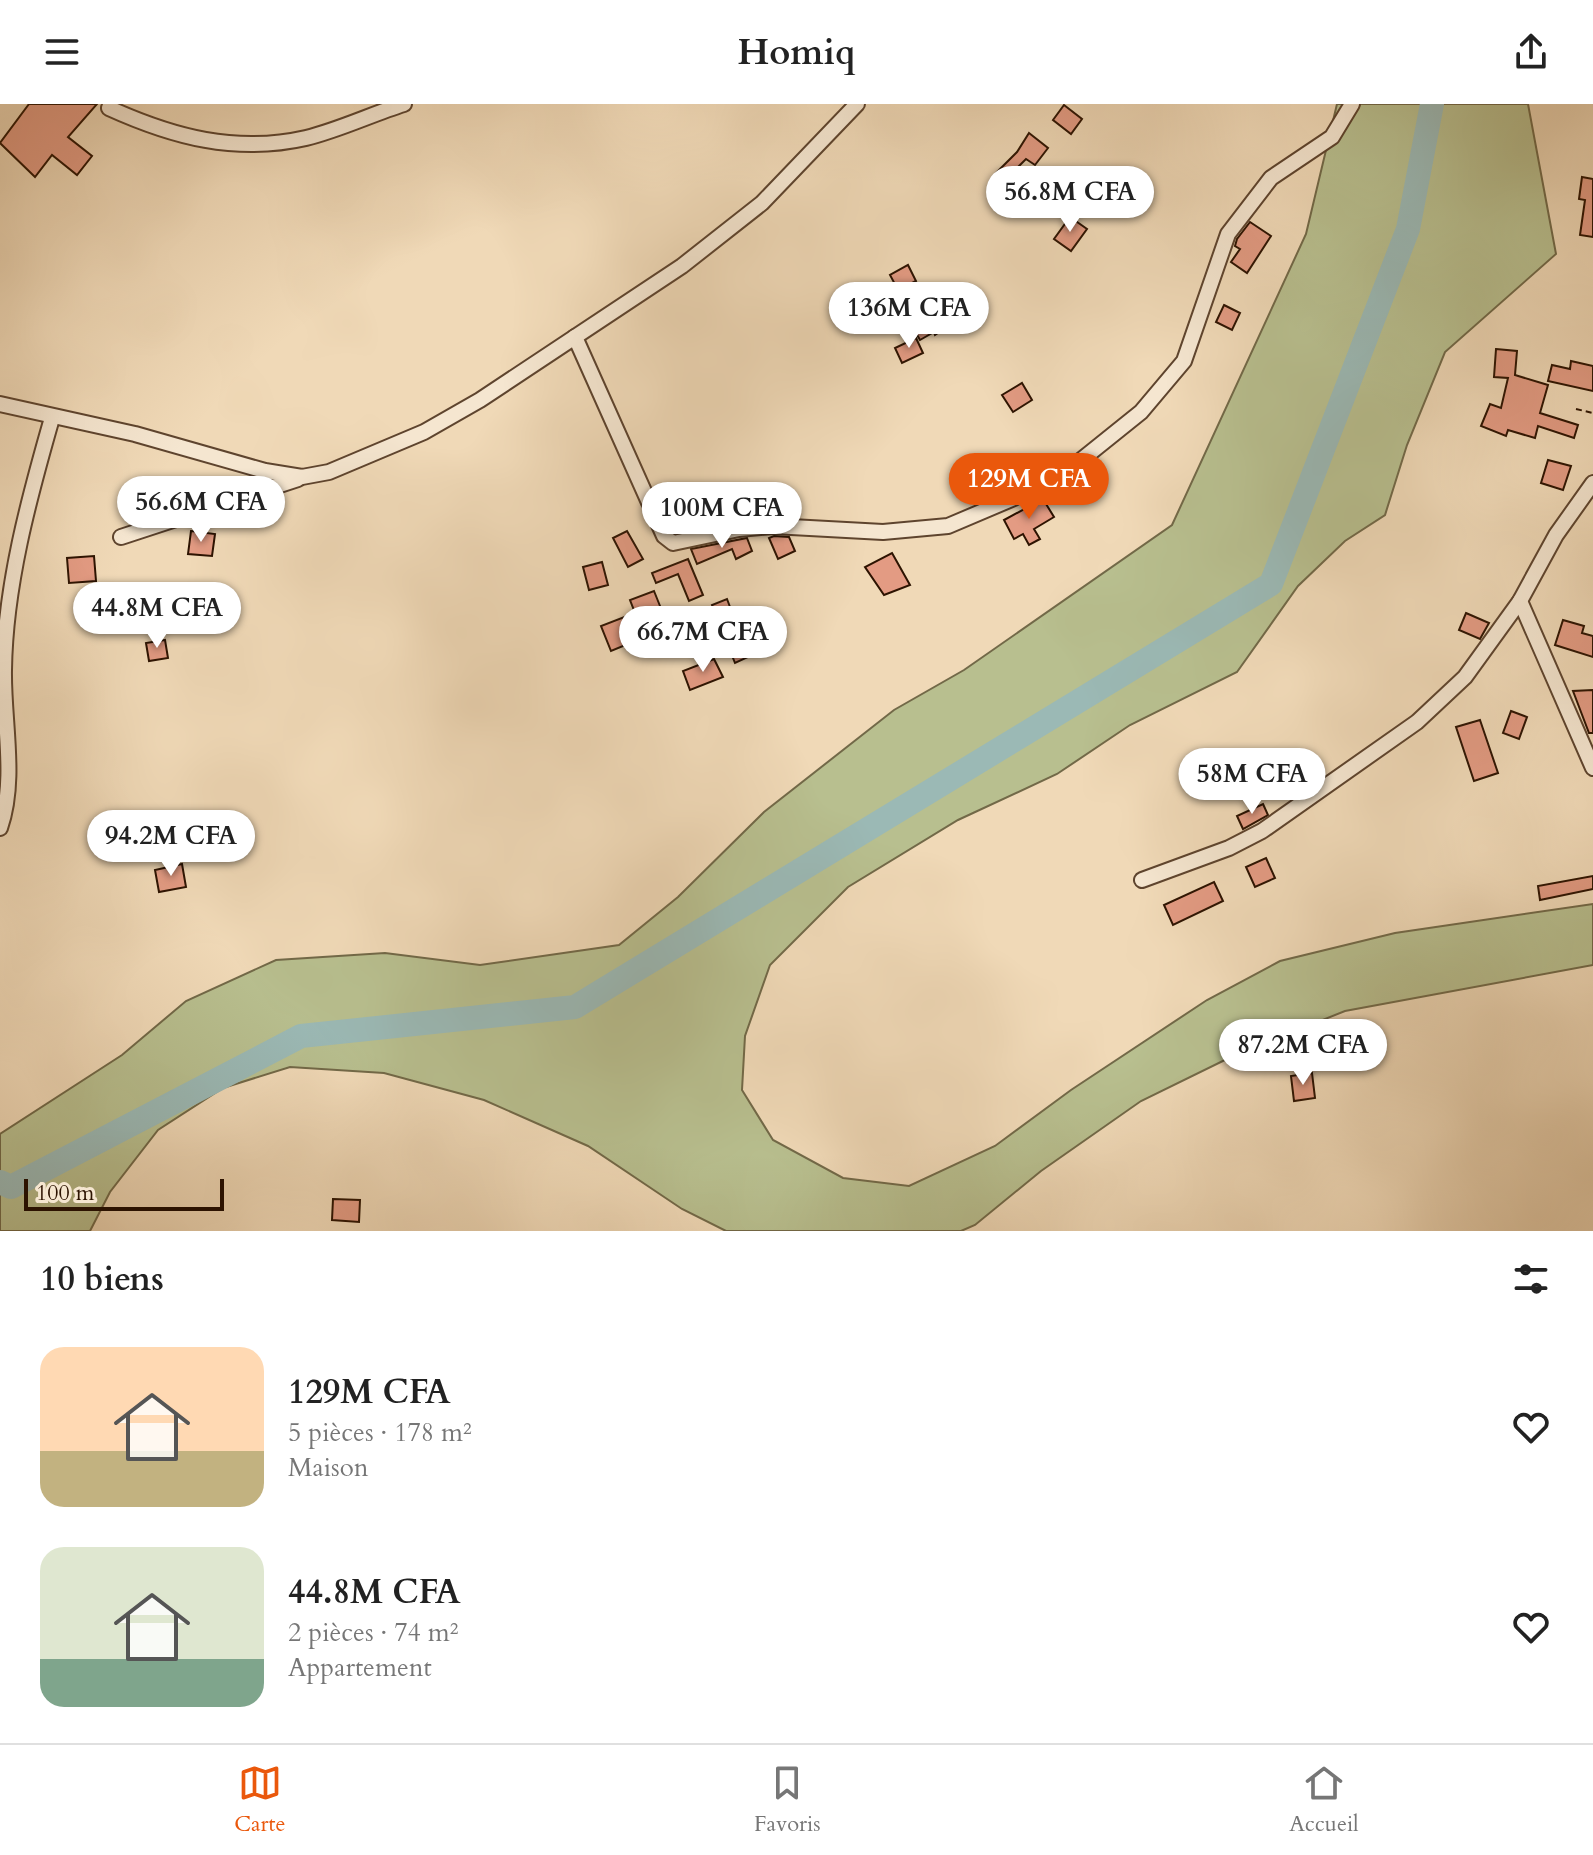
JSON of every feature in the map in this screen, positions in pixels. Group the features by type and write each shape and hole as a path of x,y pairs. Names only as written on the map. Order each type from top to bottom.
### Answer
{"street":[{"path":"109,108 168,133 206,142 263,144 309,137 404,104"},
{"path":"121,537 302,477 329,472 424,432 480,400 682,266 762,203 857,104"},
{"path":"575,337 651,509 664,536 673,543 739,529 773,526 883,532 948,526 1014,498 1080,461 1141,412 1184,361 1228,234 1271,178 1332,137 1352,104"},
{"path":"0,404 135,434 265,471 302,477"},
{"path":"0,828 7,793 4,668 10,602 38,466 52,418"},
{"path":"1142,880 1229,848 1262,831 1417,722 1465,677 1520,601 1556,535 1593,483"},
{"path":"1520,601 1593,768"}],"path":[{"path":"1576,409 1593,413"}],"green space":[{"path":"1337,104 1528,104 1556,254 1445,352 1407,445 1385,515 1345,541 1298,586 1237,672 1130,725 1057,774 958,820 848,887 770,965 745,1036 742,1090 773,1140 843,1178 909,1186 995,1146 1071,1090 1207,1000 1280,961 1395,933 1593,904 1593,965 1345,1011 1233,1056 1141,1101 1041,1171 975,1225 961,1231 726,1231 682,1209 588,1146 484,1100 384,1073 290,1067 223,1088 158,1130 110,1192 90,1231 0,1231 0,1134 122,1055 186,1001 276,960 385,953 480,965 619,945 678,897 764,812 894,710 964,670 1172,525 1306,234"}],"building":[{"path":"29,104 97,104 68,137 92,156 77,175 52,155 35,177 0,143"},
{"path":"1064,105 1082,119 1071,134 1053,120"},
{"path":"1029,133 1048,148 1035,165 1026,159 1003,182 995,174 1017,152"},
{"path":"1582,177 1593,179 1593,237 1580,235 1585,200 1579,199"},
{"path":"1070,217 1087,229 1071,251 1054,239"},
{"path":"1250,222 1271,236 1247,273 1231,262 1240,249 1235,246 1237,239"},
{"path":"908,265 916,281 898,290 890,275"},
{"path":"1224,305 1240,313 1232,330 1216,322"},
{"path":"943,306 954,322 935,335 934,332 920,340 912,326"},
{"path":"916,338 923,353 902,363 895,348"},
{"path":"1496,349 1517,351 1515,375 1548,385 1540,413 1578,425 1574,438 1538,426 1535,438 1508,430 1506,436 1481,426 1490,404 1501,408 1508,378 1494,377"},
{"path":"1571,361 1593,366 1593,391 1548,381 1552,365 1570,369"},
{"path":"1022,383 1032,400 1013,412 1002,395"},
{"path":"1548,460 1571,466 1563,490 1541,483"},
{"path":"1043,499 1054,517 1034,529 1040,539 1029,545 1023,534 1014,539 1004,520"},
{"path":"191,531 215,534 212,556 188,554"},
{"path":"627,531 643,559 628,567 613,538"},
{"path":"789,537 795,551 778,559 769,538"},
{"path":"747,538 752,551 736,559 732,549 697,564 691,549"},
{"path":"892,553 910,585 884,595 865,567"},
{"path":"94,556 96,581 69,583 67,558"},
{"path":"688,559 703,595 689,601 678,574 656,583 652,573"},
{"path":"602,562 608,585 589,590 583,567"},
{"path":"654,591 668,626 693,614 706,640 667,656 653,624 624,635 628,644 611,651 601,626 635,613 630,600"},
{"path":"727,599 748,657 735,663 712,605"},
{"path":"1466,613 1489,623 1480,639 1459,630"},
{"path":"1563,620 1584,626 1582,633 1593,636 1593,657 1555,645"},
{"path":"165,640 168,658 149,661 146,643"},
{"path":"714,659 723,677 690,690 683,671"},
{"path":"1593,690 1593,733 1589,733 1573,691"},
{"path":"1511,711 1527,717 1519,739 1503,733"},
{"path":"1480,720 1498,773 1474,781 1456,727"},
{"path":"1263,804 1268,815 1243,829 1237,816"},
{"path":"1266,858 1275,878 1255,887 1246,867"},
{"path":"182,864 186,887 159,892 155,870"},
{"path":"1593,876 1593,889 1540,900 1538,886"},
{"path":"1214,882 1223,901 1173,925 1164,905"},
{"path":"1312,1073 1315,1098 1294,1101 1291,1076"},
{"path":"333,1199 360,1200 359,1222 332,1220"}],"waterway":[{"path":"0,1182 11,1187 301,1036 575,1007 1271,584 1408,229 1432,104"}]}
